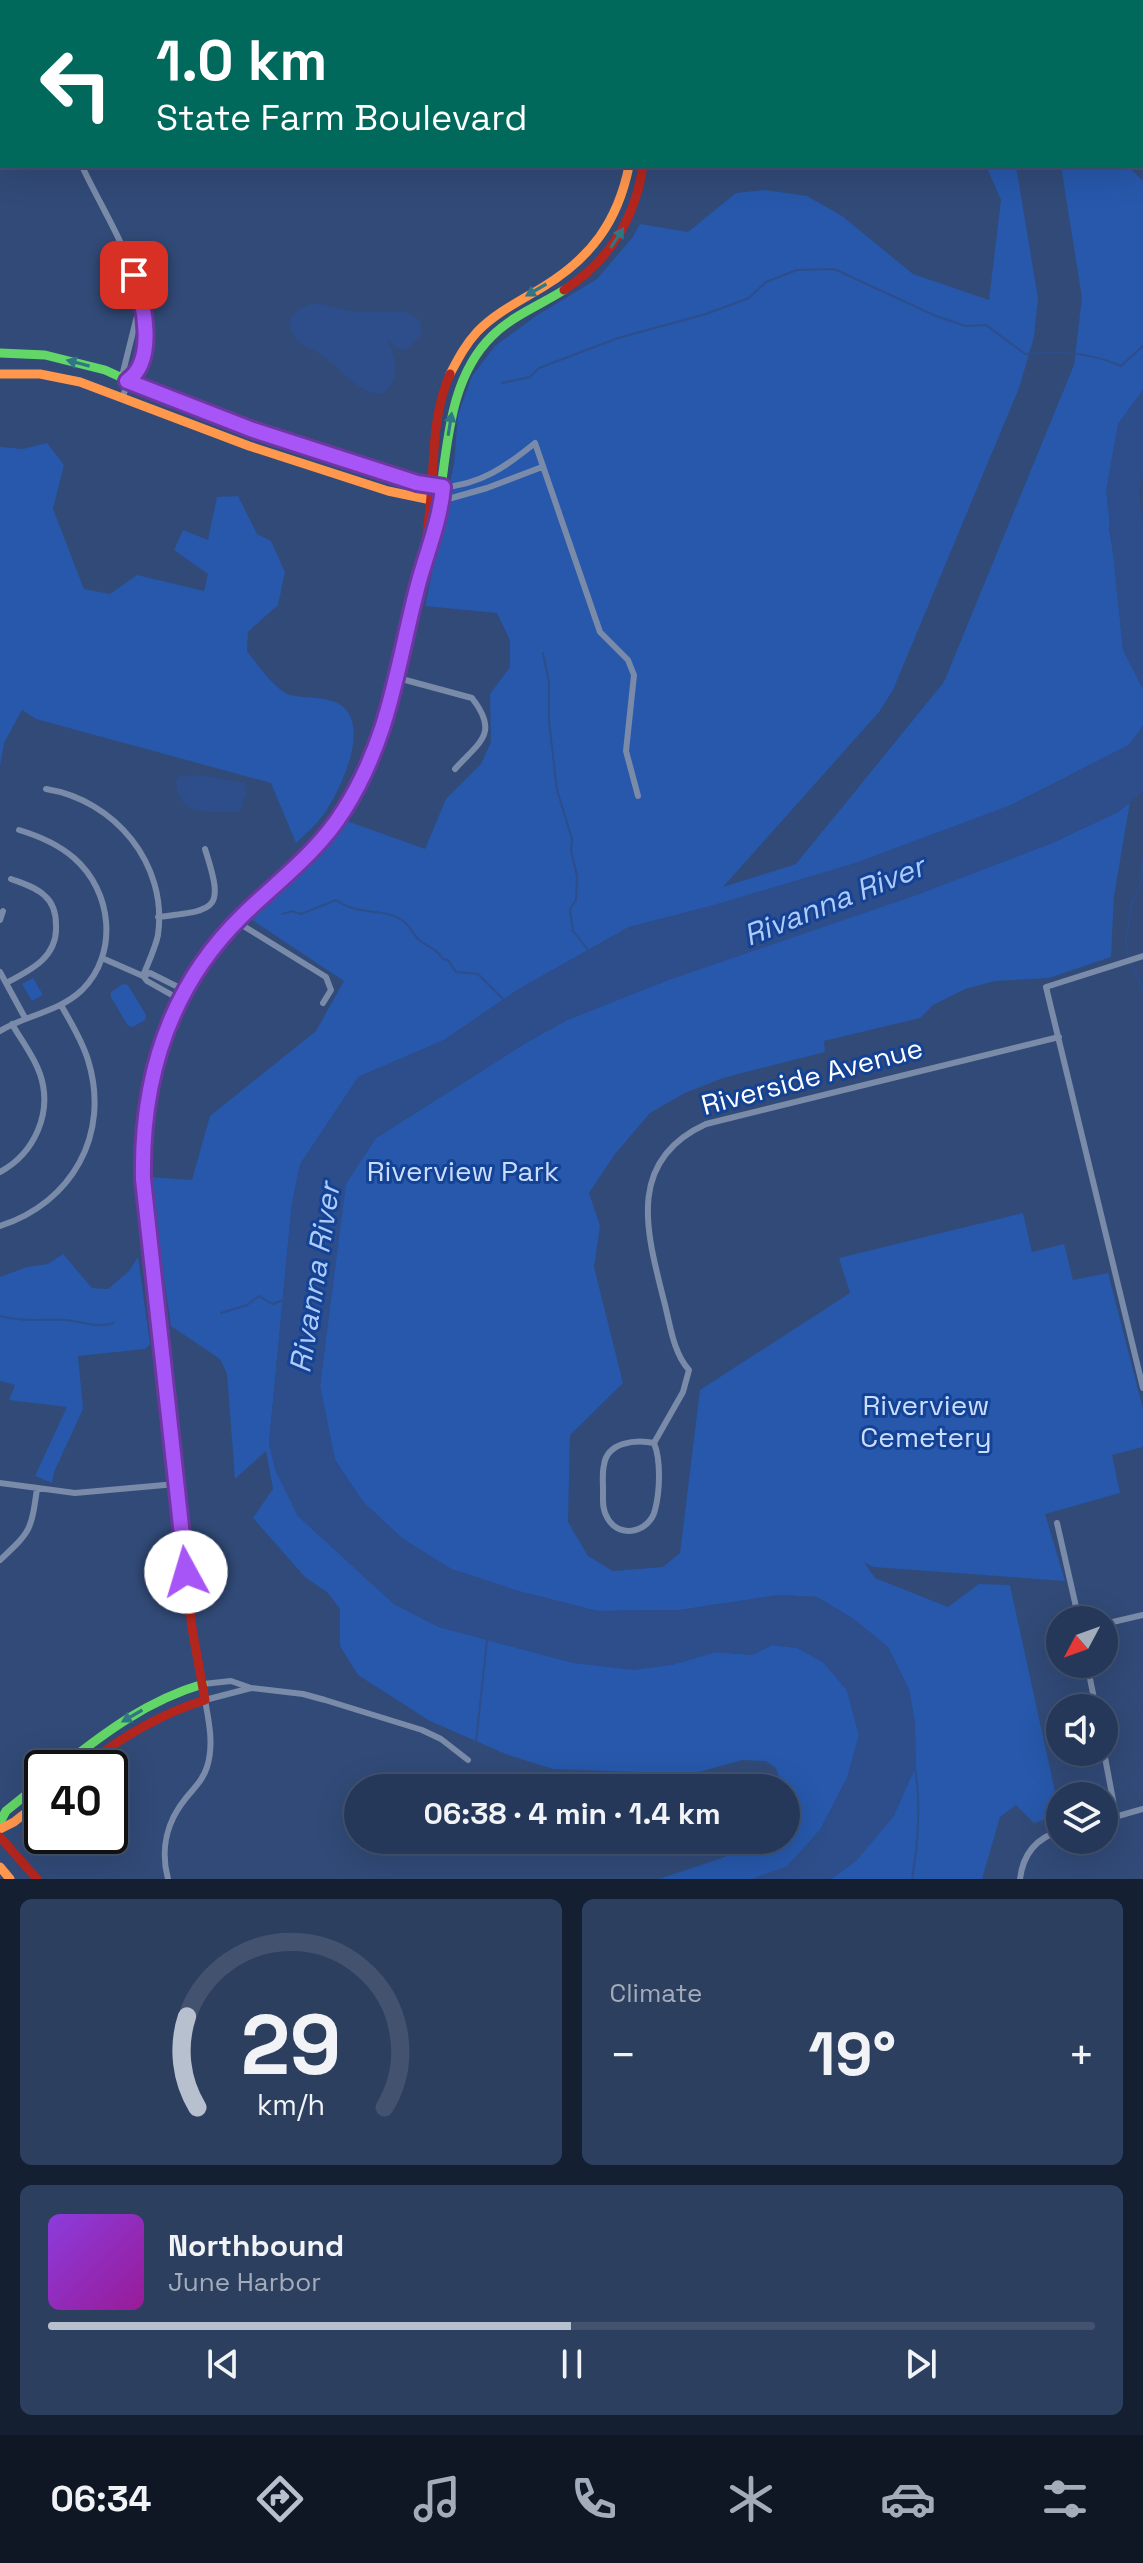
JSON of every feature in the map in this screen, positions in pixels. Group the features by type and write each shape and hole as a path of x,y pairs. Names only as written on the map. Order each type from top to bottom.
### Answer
{"main road":[{"path":"436,501 431,485 436,413 440,396 460,352 475,333 502,309 562,274 594,246 615,214 629,168"},
{"path":"105,1750 166,1712 205,1700 192,1628 144,1194 142,1154 150,1084 163,1038 182,994 197,969 237,922 318,844 344,811 378,740 398,678 436,501 443,487 451,414 472,360 485,343 510,321 570,286 605,255 628,220 643,168"},
{"path":"0,353 58,358 105,370 253,430 443,487"},
{"path":"0,374 61,377 123,396 249,446 388,491 436,501"},
{"path":"84,1750 118,1724 159,1701 203,1684"},
{"path":"0,1822 6,1811 24,1796"},
{"path":"0,1829 24,1814"},
{"path":"0,1837 37,1879"},
{"path":"0,1867 10,1879"}],"street":[{"path":"83,168 129,264 146,317 142,357 134,377 127,381"},
{"path":"123,396 127,381 123,372 141,302"},
{"path":"443,487 494,473 535,443 600,632 628,660 634,675 626,751 638,796"},
{"path":"436,501 487,488 542,467"},
{"path":"398,678 472,698 476,703 486,724 485,734 455,769"},
{"path":"46,789 88,802 108,815 129,836 150,872 158,917 156,943 143,976"},
{"path":"0,1031 61,1005 82,990 98,968 106,940 105,911 90,875 60,847 19,830"},
{"path":"158,917 201,912 210,907 215,893 205,849"},
{"path":"6,983 33,968 51,952 57,936 56,914 48,898 11,879"},
{"path":"0,920 3,911"},
{"path":"237,922 326,977 331,990 323,1003"},
{"path":"1143,956 1046,987 1143,1388"},
{"path":"102,958 143,976 147,981 182,994"},
{"path":"0,972 25,1018"},
{"path":"0,1226 32,1213 56,1195 77,1168 89,1140 95,1108 93,1078 84,1047 61,1005"},
{"path":"0,1172 27,1150 40,1126 44,1105 37,1066 12,1024"},
{"name":"Riverside Avenue","path":"654,1443 683,1392 689,1370 680,1358 668,1317 646,1219 652,1181 674,1145 706,1124 1059,1037"},
{"path":"639,1440 654,1443 658,1453 657,1506 653,1517 637,1531 618,1529 609,1522 603,1508 604,1461 609,1453 625,1442 639,1440"},
{"path":"0,1483 87,1493 176,1484"},
{"path":"0,1560 27,1533 32,1523 37,1489"},
{"path":"1057,1523 1076,1606"},
{"path":"1118,1621 1143,1615"},
{"path":"203,1684 231,1681 251,1688 303,1694 422,1730 441,1739 468,1760"},
{"path":"168,1879 164,1848 168,1833 176,1812 203,1778 210,1758 210,1729 205,1700 251,1688"},
{"path":"1118,1815 1143,1809"},
{"path":"1020,1879 1024,1860 1035,1844 1046,1837"}],"green space":[{"path":"987,168 1016,168 1038,298 1034,337 1019,388 893,690 879,712 723,887 796,864 944,682 1074,365 1082,298 1061,168 1130,168 1143,181 1143,390 1118,424 1109,529 1123,650 1143,689 1143,726 1129,745 1009,806 856,863 629,927 519,989 444,1040 358,1077 292,1202 269,1444 276,1471 298,1516 394,1604 439,1627 574,1663 671,1665 716,1652 752,1655 772,1645 797,1648 823,1662 847,1690 859,1735 847,1778 820,1830 800,1852 800,1774 778,1774 776,1768 766,1761 742,1760 692,1774 553,1769 508,1755 430,1721 358,1675 340,1646 340,1609 328,1593 305,1577 253,1518 273,1489 266,1451 235,1479 227,1374 220,1359 171,1326 149,1177 192,1180 210,1116 316,1031 344,981 249,918 315,854 344,820 425,849 446,799 481,764 491,742 490,694 510,667 510,640 497,613 425,606 454,464 458,415 472,376 495,346 536,316 597,279 640,224 688,232 736,193 765,190 807,196 842,216 913,274 989,300 1001,200"},
{"path":"47,443 64,465 53,509 84,589 110,594 137,575 204,591 208,574 174,550 183,530 208,540 217,497 238,496 257,534 271,541 285,572 278,605 248,632 247,651 279,688 290,695 339,704 348,713 353,725 351,754 341,783 322,816 296,843 271,783 36,719 22,710 4,743 0,766 0,447 23,449"},
{"path":"1130,802 1114,896 1111,957 1049,978 995,981 965,989 933,1005 920,1018 824,1041 825,1052 723,1078 685,1093 650,1113 615,1154 589,1193 600,1226 594,1267 623,1383 570,1435 568,1522 588,1556 613,1571 663,1567 680,1553 700,1390 850,1293 839,1258 1023,1213 1032,1252 1064,1244 1073,1280 1108,1273 1143,1409 1143,1447 1112,1455 1120,1493 1045,1514 1065,1581 873,1567 864,1562 875,1578 948,1607 979,1584 1010,1585 1046,1751 1046,1766 1049,1766 1053,1782 1046,1782 1046,1819 1034,1823 1016,1805 1000,1817 982,1879 831,1879 857,1860 915,1723 909,1690 888,1647 852,1618 817,1597 779,1595 680,1610 597,1611 518,1591 451,1569 403,1539 364,1503 335,1460 320,1386 345,1184 376,1138 567,1020 668,980 916,895 1052,843 1118,812"},
{"path":"33,978 43,995 32,1001 22,984"},
{"path":"123,984 128,985 146,1015 145,1020 133,1027 128,1026 111,997 111,992"},
{"path":"63,1254 92,1288 108,1289 129,1271 138,1257 150,1344 145,1349 78,1356 83,1409 54,1472 52,1483 35,1476 67,1407 9,1400 15,1385 0,1381 0,1277 27,1267 48,1264"},
{"path":"729,1854 799,1854 787,1867 752,1879 659,1879"}],"water":[{"path":"318,303 354,312 407,312 419,319 422,334 405,351 396,348 387,339 396,367 393,380 383,393 374,393 359,386 298,341 290,327 293,315 303,307"},
{"path":"1143,390 1143,475 1139,490 1143,527 1143,689 1123,650 1106,490 1118,424"},
{"name":"Rivanna River","path":"1143,726 1143,792 1118,812 1052,843 916,895 668,980 567,1020 376,1138 346,1184 320,1386 335,1461 364,1503 403,1539 451,1569 518,1591 597,1611 680,1610 779,1595 817,1597 852,1618 888,1647 909,1690 915,1723 916,1766 894,1816 857,1860 831,1879 752,1879 787,1866 800,1854 820,1830 847,1778 859,1735 847,1690 823,1662 797,1648 772,1645 752,1655 716,1652 671,1665 633,1670 574,1663 439,1627 394,1604 298,1516 276,1471 269,1444 292,1202 300,1164 358,1077 444,1040 519,989 629,927 856,863 1009,806 1129,745"},
{"path":"201,775 246,783 240,812 195,810 184,804 176,781 179,776"}],"waterway":[{"path":"502,383 530,377 539,368 618,338 706,314 749,298 766,282 797,270 834,269 936,316 966,326 986,325 1025,354 1074,354 1121,366 1143,346"},
{"path":"543,653 549,682 549,721 557,790 572,839 571,851 577,876 576,900 570,909 573,931 589,951"},
{"path":"1143,856 1141,882 1132,903 1126,939 1127,953 1143,990"},
{"path":"282,914 293,911 301,914 336,900 354,908 394,916 405,922 418,939 448,960 456,972 478,974 504,1000"},
{"name":"Rivanna River","path":"221,1313 247,1305 259,1296 272,1304 281,1301"},
{"path":"0,1316 95,1325 114,1323"},
{"path":"476,1742 487,1640"},
{"path":"912,1879 918,1824 915,1769"}],"traffic: fast":[{"path":"427,556 453,411 474,358 500,329 564,290"},
{"path":"0,353 45,355 105,370 175,402 417,483 435,486"},
{"path":"160,1347 148,1239 146,1131 153,1078 167,1028 191,980 225,935 298,866 331,829 356,788 382,730"},
{"path":"84,1750 145,1708 203,1684"},
{"path":"0,1822 6,1811 24,1796"}],"traffic: slow":[{"path":"450,374 462,352 484,325 560,276 588,250 610,221 628,168"},
{"path":"0,374 40,374 80,382 249,446 388,491 436,501"},
{"path":"0,1829 24,1814"},
{"path":"0,1867 10,1879"}],"traffic: jam":[{"path":"564,290 594,266 617,237 634,203 643,168"},
{"path":"382,730 407,648 419,592 437,423 450,374"},
{"path":"107,1750 140,1728 205,1700 192,1628 160,1347"},
{"path":"0,1837 37,1879"}],"route":[{"path":"134,275 146,317 146,335 134,377 127,381 253,430 417,483 443,487 398,678 369,763 332,828 294,869 242,916 197,969 179,999 163,1038 150,1084 142,1154 143,1179 186,1572"}],"park label":[{"name":"Riverview Park","path":"463,1171"},
{"name":"Riverview Cemetery","path":"926,1421"}]}
